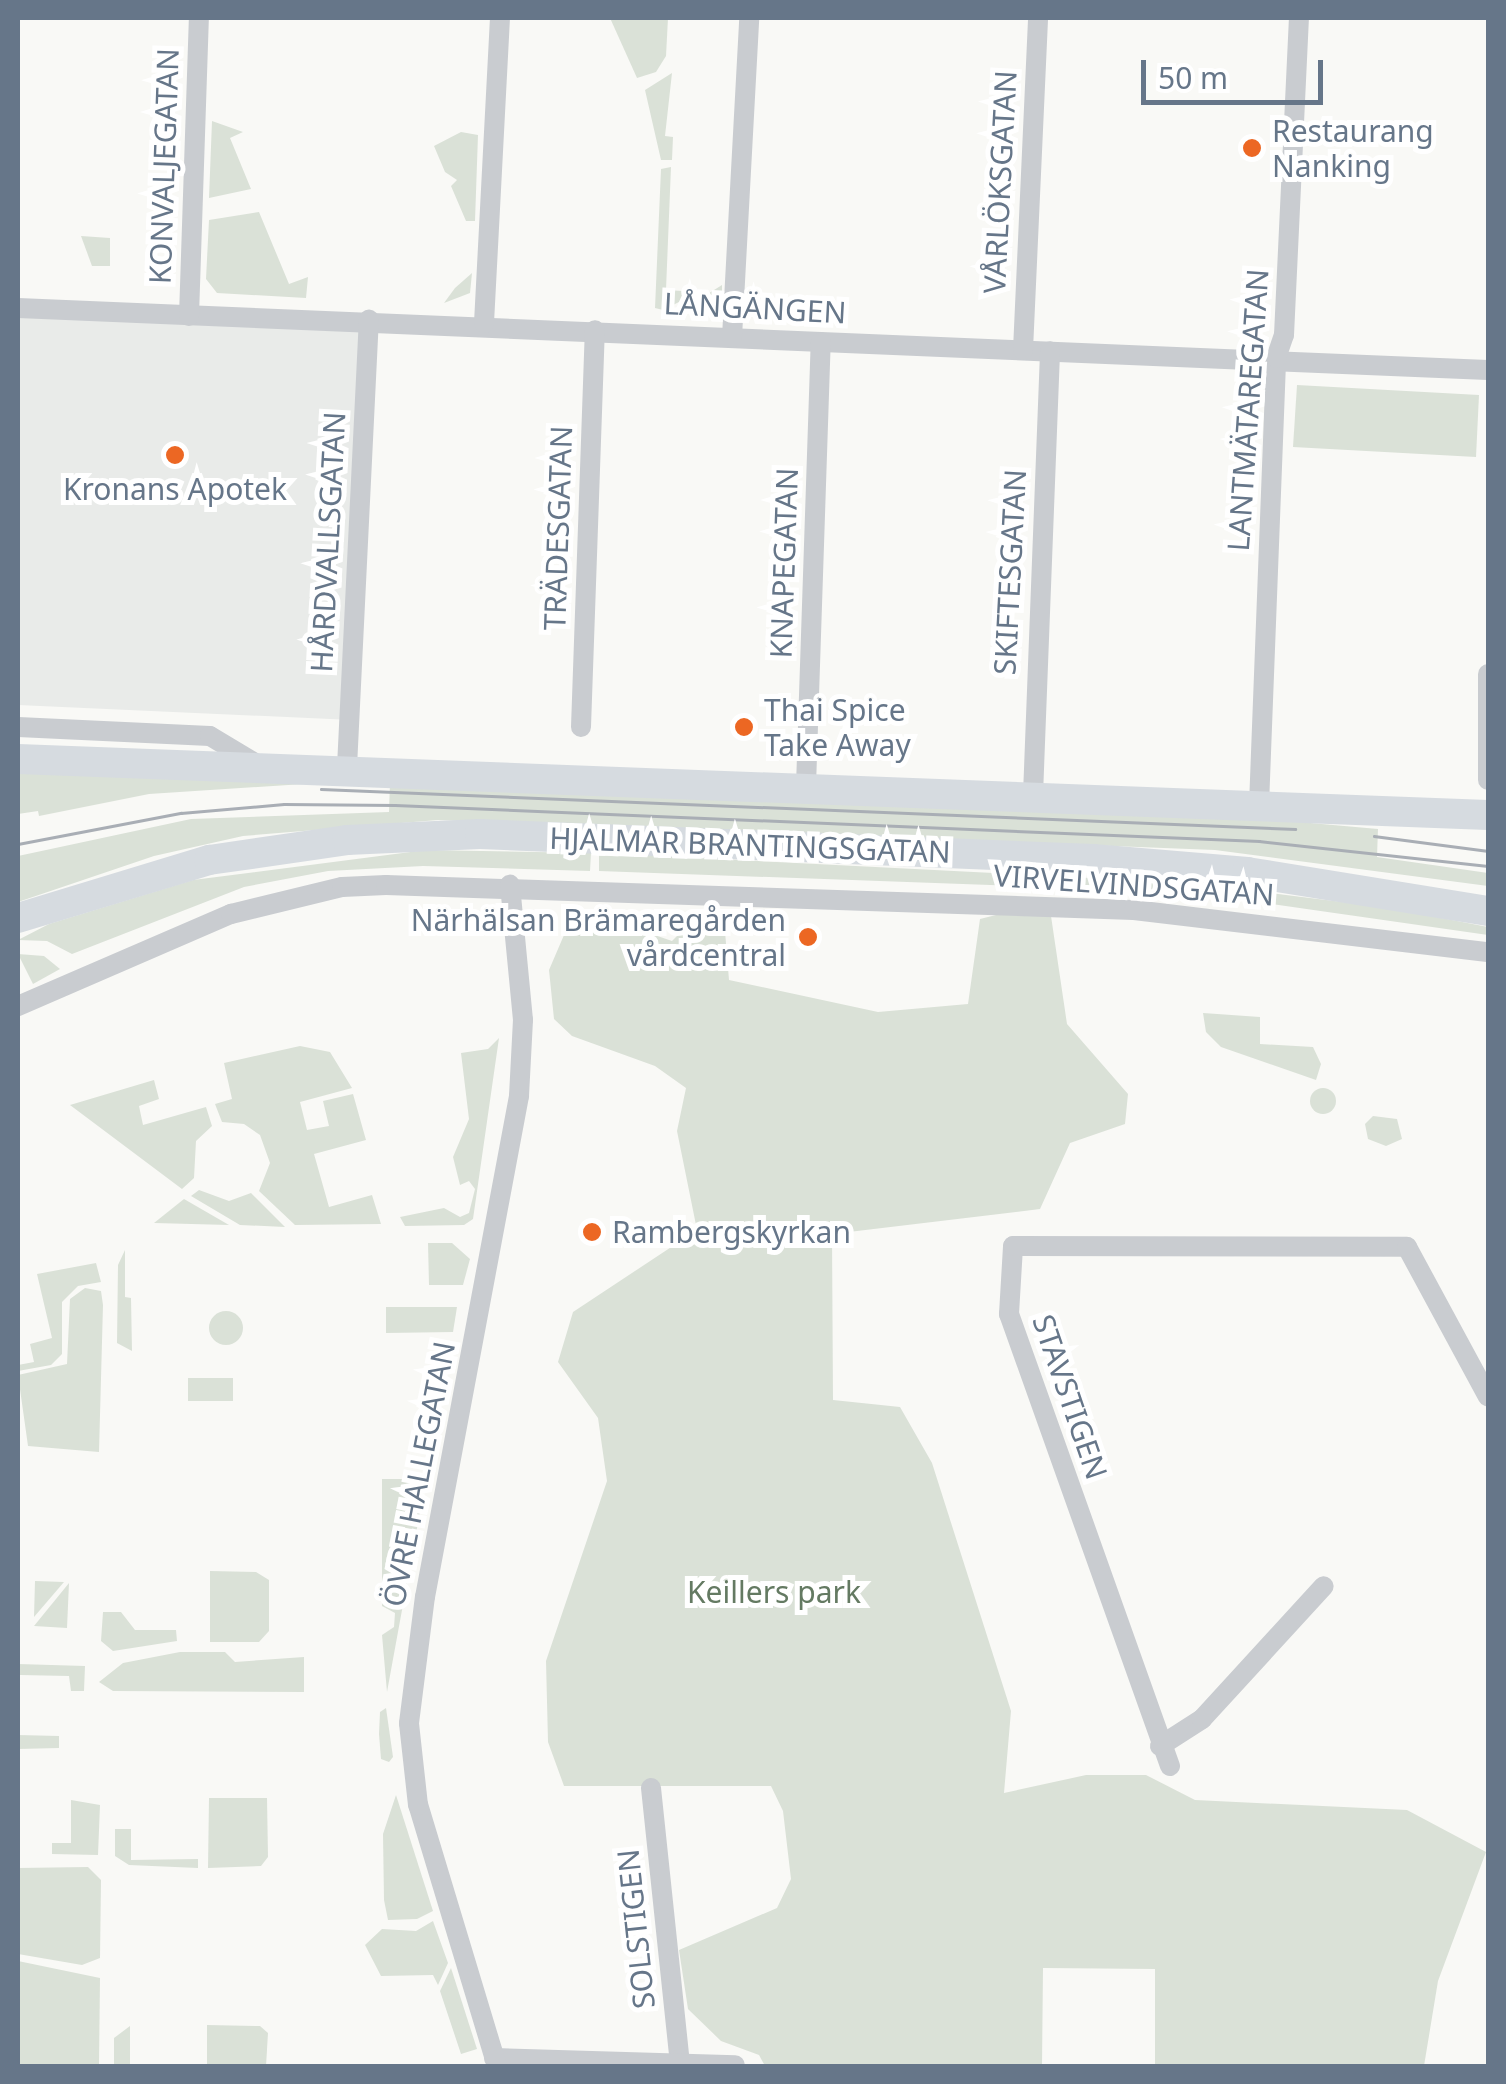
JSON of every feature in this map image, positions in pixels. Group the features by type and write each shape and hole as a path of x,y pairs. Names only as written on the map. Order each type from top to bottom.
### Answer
{"main road":[{"name":"HJALMAR BRANTINGSGATAN","path":"18,758 346,767 1488,815"},
{"name":"HJALMAR BRANTINGSGATAN","path":"18,918 210,860 346,840 480,834 1094,859 1247,872 1488,911"}],"street":[{"name":"KONVALJEGATAN","path":"189,316 199,18"},
{"path":"484,323 500,18"},
{"path":"732,336 748,18"},
{"name":"VÅRLÖKSGATAN","path":"1022,350 1038,18"},
{"name":"LANTMÄTAREGATAN","path":"1259,806 1276,358 1284,336 1298,18"},
{"name":"LÅNGÄNGEN","path":"18,308 484,323 821,342 1276,358 1488,370"},
{"name":"HÅRDVALLSGATAN","path":"346,767 369,320"},
{"name":"TRÄDESGATAN","path":"581,727 595,330"},
{"name":"KNAPEGATAN","path":"806,786 821,342"},
{"name":"SKIFTESGATAN","path":"1033,795 1050,351"},
{"path":"1488,674 1488,776"},
{"name":"HJALMAR BRANTINGSGATAN","path":"18,726 210,736 255,764"},
{"name":"HJALMAR BRANTINGSGATAN","path":"86,761 150,733"},
{"name":"VIRVELVINDSGATAN","path":"18,1006 231,914 324,892 510,886 1195,914 1488,952"},
{"name":"ÖVRE HALLEGATAN","path":"495,2062 418,1805 409,1722 424,1596 519,1096 523,1020 510,886"},
{"name":"STAVSTIGEN","path":"1170,1766 1009,1314 1012,1246 1407,1247 1488,1397"},
{"path":"1160,1746 1202,1719 1324,1586"},
{"name":"SOLSTIGEN","path":"651,1788 680,2062"},
{"path":"495,2062 735,2065"}],"shaded area":[{"path":"18,313 361,326 352,720 18,705"}],"green space":[{"path":"610,18 668,18 666,56 656,72 637,78"},
{"path":"672,73 665,136 673,137 672,160 661,160 645,90"},
{"path":"212,121 243,132 230,138 251,189 209,198"},
{"path":"461,132 478,135 475,221 466,221 451,186 457,180 445,172 434,146"},
{"path":"671,167 666,290 699,292 663,310 655,308 661,169"},
{"path":"259,212 289,284 308,277 306,298 217,293 206,279 209,220"},
{"path":"81,236 110,238 110,266 92,266"},
{"path":"472,273 470,293 444,303 455,288"},
{"path":"722,285 722,303 712,314 679,312"},
{"path":"1297,385 1479,395 1476,457 1293,447"},
{"path":"18,773 319,783 149,794 39,816 38,811 18,814"},
{"path":"390,783 1288,821 1378,829 1377,857 1488,873 1488,886 1215,850 438,820 243,836 154,856 18,902 18,856 191,819 389,812"},
{"path":"426,850 591,853 590,871 423,866 328,871 244,887 72,954 47,941 18,940 49,924 193,880"},
{"path":"599,853 1191,883 1390,908 1488,927 1488,935 1188,892 599,871"},
{"name":"Keillers park","path":"701,912 724,919 729,980 878,1012 968,1004 980,919 1008,912 1051,916 1067,1024 1128,1094 1125,1124 1070,1143 1040,1209 832,1234 833,1400 900,1407 932,1463 1011,1711 1004,1793 1086,1775 1146,1775 1195,1800 1407,1810 1486,1852 1438,1981 1424,2066 1155,2066 1155,1969 1043,1968 1042,2066 765,2066 759,2055 721,2041 688,2009 679,1950 777,1908 791,1879 783,1811 771,1786 564,1786 548,1742 546,1661 607,1481 598,1418 558,1362 573,1312 697,1230 677,1131 686,1088 655,1066 572,1036 554,1019 549,970 564,935 605,918 672,941"},
{"path":"18,954 44,956 60,969 33,984"},
{"path":"1203,1013 1260,1017 1260,1044 1313,1047 1321,1064 1316,1080 1221,1047 1206,1032"},
{"path":"499,1038 473,1219 464,1225 405,1226 400,1217 444,1208 460,1217 469,1213 475,1189 469,1181 460,1185 453,1157 469,1119 461,1053 488,1049"},
{"path":"300,1046 330,1052 352,1088 300,1102 307,1130 329,1126 323,1101 353,1094 366,1140 314,1154 329,1207 372,1195 381,1224 295,1225 259,1191 270,1163 260,1135 244,1124 222,1122 215,1104 232,1099 224,1063"},
{"path":"154,1080 159,1099 139,1106 143,1125 206,1107 212,1126 196,1141 194,1178 182,1189 70,1105"},
{"path":"1323,1088 1333,1091 1333,1111 1323,1114 1313,1111 1310,1101 1313,1091"},
{"path":"1373,1116 1397,1119 1402,1139 1386,1146 1368,1139 1365,1124"},
{"path":"199,1190 229,1201 251,1193 285,1227 240,1225 191,1196"},
{"path":"184,1199 229,1225 154,1223"},
{"path":"428,1243 452,1243 470,1259 463,1285 429,1285"},
{"path":"125,1250 125,1297 131,1298 132,1351 117,1343 118,1265"},
{"path":"96,1263 101,1282 78,1286 62,1302 62,1354 51,1365 18,1371 18,1365 34,1362 30,1344 52,1338 37,1274"},
{"path":"85,1288 101,1291 103,1305 99,1452 28,1446 18,1375 67,1364 70,1299"},
{"path":"386,1307 457,1307 453,1332 386,1333"},
{"path":"226,1311 238,1316 243,1328 238,1340 226,1345 214,1340 209,1328 214,1316"},
{"path":"188,1378 233,1378 233,1401 188,1401"},
{"path":"382,1479 426,1479 387,1692 382,1635 394,1627 395,1613 382,1606"},
{"path":"210,1571 256,1572 269,1580 269,1631 259,1642 210,1642"},
{"path":"35,1581 64,1582 34,1617"},
{"path":"69,1583 67,1628 34,1626"},
{"path":"103,1612 121,1612 135,1630 176,1630 177,1641 113,1651 101,1641"},
{"path":"180,1652 225,1652 235,1662 304,1657 304,1692 113,1691 99,1682 123,1663"},
{"path":"18,1664 85,1666 84,1691 71,1691 69,1676 20,1675"},
{"path":"386,1708 393,1757 389,1762 381,1759 379,1734 380,1712"},
{"path":"18,1735 59,1736 59,1748 18,1749"},
{"path":"396,1795 433,1911 417,1919 388,1920 384,1900 383,1834"},
{"path":"209,1798 267,1798 268,1857 261,1866 208,1868"},
{"path":"71,1800 100,1805 98,1855 52,1854 52,1843 71,1843"},
{"path":"115,1829 131,1829 131,1860 198,1859 198,1868 129,1865 115,1856"},
{"path":"88,1867 101,1880 100,1958 82,1965 18,1954 18,1868"},
{"path":"433,1921 448,1963 438,1985 433,1975 381,1976 365,1945 382,1929 416,1931"},
{"path":"18,1961 100,1978 99,2066 18,2066"},
{"path":"451,1968 477,2049 461,2054 440,1991"},
{"path":"207,2025 260,2026 268,2033 266,2066 207,2066"},
{"path":"130,2026 130,2066 114,2066 114,2038"}],"tram line":[{"path":"321,789 1295,829"},
{"path":"18,844 181,813 284,804 395,805 1259,841 1488,866"},
{"path":"1374,836 1488,851"}],"place":[{"name":"Restaurang Nanking","path":"1252,148"},
{"name":"Kronans Apotek","path":"175,455"},
{"name":"Thai Spice Take Away","path":"744,727"},
{"name":"Närhälsan Brämaregården vårdcentral","path":"808,937"},
{"name":"Rambergskyrkan","path":"592,1232"}]}
